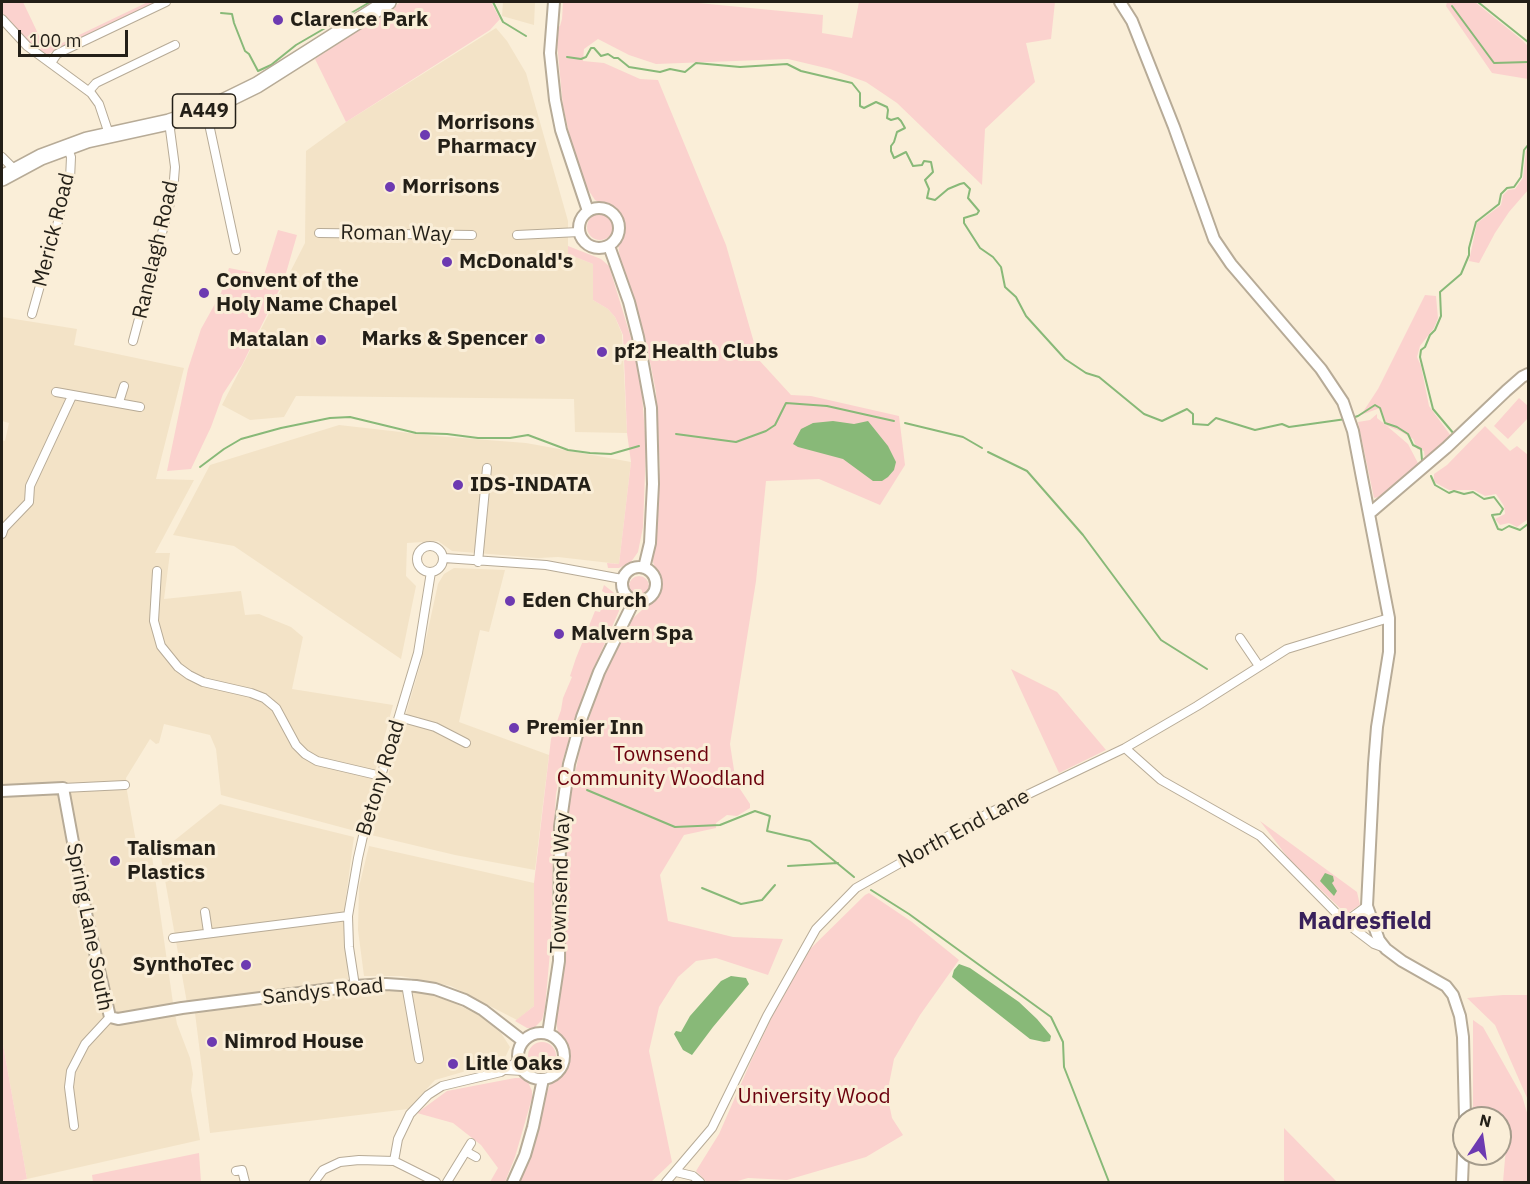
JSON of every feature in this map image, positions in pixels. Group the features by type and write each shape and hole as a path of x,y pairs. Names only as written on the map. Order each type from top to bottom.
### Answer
{"highway":[{"name":"A449","path":"2,178 67,146 110,134 169,122 206,110 257,85 388,2"}],"street":[{"path":"51,63 57,54 64,50 166,2"},
{"path":"554,2 550,53 555,100 561,130 588,211"},
{"path":"1120,2 1131,21 1174,127 1214,239 1231,264 1321,369 1343,402 1353,431 1389,618 1389,652 1377,727 1374,764 1367,906 1379,940 1386,949"},
{"path":"2,19 27,46 89,91 99,105 110,134"},
{"path":"89,91 96,83 161,48 175,45"},
{"path":"206,110 236,250"},
{"name":"Ranelagh Road","path":"133,341 173,192 175,167 169,122"},
{"name":"Merick Road","path":"32,314 70,179 71,163 67,146"},
{"path":"2,158 15,170"},
{"path":"598,208 605,209 615,216 619,228 618,235 609,246 598,249 584,242 579,232 581,219 588,211 598,208"},
{"path":"517,236 579,232"},
{"name":"Roman Way","path":"319,233 472,235"},
{"path":"609,246 638,337 651,408 653,484 650,543 644,568"},
{"path":"1370,513 1528,374"},
{"path":"119,402 124,386"},
{"path":"56,392 140,406"},
{"path":"2,529 28,502 30,486 72,396"},
{"path":"478,562 487,468"},
{"path":"428,546 434,546 444,558 438,570 431,572 420,568 417,557 420,551 428,546"},
{"path":"444,558 546,565 622,579"},
{"path":"644,568 655,578 654,593 648,599 634,600 624,593 622,579 630,570 644,568"},
{"path":"157,571 154,621 161,646 178,667 203,682 264,698 276,708 296,745 317,761 381,776"},
{"name":"Betony Road","path":"355,986 349,947 348,916 363,836 418,653 431,572"},
{"name":"Townsend Way","path":"548,1034 559,961 560,826 569,764 582,717 599,672 634,600"},
{"name":"North End Lane","path":"666,1182 712,1128 767,1016 816,929 856,888 989,813 1125,748 1287,649 1389,618"},
{"path":"1240,638 1259,666"},
{"path":"399,717 435,727 466,743"},
{"path":"1125,748 1161,780 1260,836 1345,922 1374,944 1446,986 1453,995 1460,1016 1463,1037 1464,1106"},
{"path":"2,791 124,785"},
{"name":"Spring Lane South","path":"63,788 87,918 110,1017 85,1044 71,1071 69,1087 75,1126"},
{"path":"1345,922 1367,906"},
{"path":"205,912 208,932"},
{"path":"173,938 348,916"},
{"name":"Sandys Road","path":"110,1017 118,1019 182,1008 355,986 411,986 435,989 465,1000 483,1010 523,1041"},
{"path":"411,986 406,990 419,1059"},
{"path":"539,1033 548,1034 560,1044 563,1059 557,1072 543,1079 532,1077 521,1066 518,1050 523,1041 530,1035 539,1033"},
{"path":"393,1161 399,1139 410,1114 428,1095 442,1086 521,1066"},
{"path":"513,1182 525,1155 543,1079"},
{"path":"447,1182 471,1143"},
{"path":"467,1152 476,1157"},
{"path":"686,1160 696,1179"},
{"path":"314,1182 323,1170 340,1162 393,1161 436,1182"},
{"path":"1462,1182 1463,1166"},
{"path":"242,1170 244,1182"},
{"path":"676,1172 696,1179"}],"shaded area":[{"path":"503,2 535,2 534,25 502,16"},
{"path":"496,28 507,41 526,73 568,221 568,254 593,264 593,300 608,309 615,317 622,334 627,433 575,432 574,399 296,396 284,417 250,420 222,405 305,243 306,151 346,122"},
{"path":"2,317 77,329 74,345 184,368 156,479 194,480 155,553 170,553 164,599 241,591 245,615 259,614 291,627 303,637 292,689 393,705 359,832 221,795 216,749 210,735 164,724 159,743 156,744 150,739 126,778 127,791 138,853 152,856 173,1003 177,1024 190,1058 193,1074 191,1090 200,1140 27,1179 2,1039 2,440 5,441 9,423 2,421"},
{"path":"833,421 854,424 868,421 888,446 896,462 894,470 888,477 882,481 873,481 843,459 793,444 801,429 813,423"},
{"path":"339,425 526,443 631,462 619,564 558,557 538,558 452,551 438,541 407,543 406,576 416,586 401,659 234,546 173,535 210,465"},
{"path":"454,568 505,570 489,632 480,630 459,722 549,755 535,870 455,855 371,835 421,662 438,584 444,574"},
{"path":"220,804 354,837 345,904 348,980 187,1003 160,852"},
{"path":"369,846 534,883 534,1006 517,1020 451,986 401,976 364,976 358,930 359,887"},
{"path":"1325,873 1333,876 1332,883 1337,891 1334,896 1320,881"},
{"path":"959,964 970,968 1019,1002 1051,1036 1050,1041 1030,1039 952,977"},
{"path":"731,976 746,978 749,984 692,1055 683,1050 674,1034 676,1031 681,1032 690,1016 721,981"},
{"path":"413,989 452,1002 479,1015 501,1033 510,1047 504,1060 435,1080 408,1109 210,1133 195,1013 369,992"}],"green space":[{"path":"2,2 23,2 43,44 54,47 148,2 160,2 48,54 30,43 9,22 2,12"},
{"path":"401,2 491,2 500,19 490,30 346,122 315,59"},
{"name":"Townsend Community Woodland","path":"563,2 688,2 823,15 822,33 852,38 859,2 1055,2 1051,39 1026,43 1035,82 985,129 982,185 897,103 866,82 830,69 788,59 656,64 629,55 598,39 584,49 583,61 604,63 640,79 658,80 726,245 759,360 791,395 811,396 899,416 905,465 880,505 819,479 766,481 756,581 730,744 736,783 750,804 750,808 737,816 727,815 716,823 716,828 684,835 660,875 668,921 733,937 783,939 768,975 716,958 696,961 678,977 659,1007 649,1051 672,1162 651,1182 519,1182 536,1135 544,1100 551,1082 566,1066 567,1050 558,1034 556,1018 563,963 567,813 582,739 600,686 622,636 631,620 654,599 659,585 652,558 660,467 656,392 646,342 620,259 618,244 623,227 621,219 615,211 595,200 587,188 571,141 563,107 557,43 557,28 562,19"},
{"path":"1447,2 1475,2 1522,40 1528,46 1528,79 1492,73 1446,6"},
{"path":"1528,148 1528,190 1509,212 1479,263 1469,261 1477,223 1501,205 1503,195 1508,190 1515,189 1523,178"},
{"path":"600,214 609,218 613,227 609,236 600,240 591,236 587,227 591,218"},
{"path":"278,230 297,235 284,280 242,365 223,394 211,427 191,469 167,471 188,369 201,329 221,293 229,268 264,275"},
{"path":"568,246 601,259 609,266 635,351 642,394 646,447 643,527 638,552 631,562 619,568 608,568 607,563 619,564 631,462 627,433 623,335 615,317 608,309 593,300 593,264 568,254"},
{"path":"1425,295 1436,296 1438,318 1434,328 1420,346 1417,357 1429,406 1451,436 1425,460 1424,451 1417,449 1413,439 1387,426 1380,408 1361,415 1378,389"},
{"path":"1519,398 1528,406 1528,418 1508,439 1494,426"},
{"path":"1377,414 1377,418 1408,444 1420,467 1385,496 1374,498 1358,422 1370,420"},
{"path":"1485,426 1510,451 1517,446 1528,455 1528,519 1517,527 1509,523 1500,525 1495,519 1505,514 1504,506 1496,494 1485,496 1474,490 1449,490 1434,482 1434,474 1447,465"},
{"path":"639,576 646,579 649,586 646,593 639,596 632,593 629,586 632,579"},
{"path":"604,585 618,596 619,611 585,688 563,759 556,794 551,941 545,1008 542,1020 534,1028 527,1028 515,1021 534,1006 534,883 551,739 576,658 595,611 600,612 607,594 602,591"},
{"path":"1011,669 1057,692 1106,750 1059,773"},
{"path":"1260,821 1357,892 1360,905 1346,914 1289,859"},
{"name":"University Wood","path":"869,893 912,922 959,960 920,1015 894,1059 887,1094 892,1118 903,1135 866,1157 787,1180 748,1178 734,1182 707,1182 696,1171 719,1134 789,981 805,954"},
{"path":"1365,915 1369,922 1369,929 1365,932 1356,928 1352,922"},
{"path":"1528,995 1528,1100 1495,1025 1467,998"},
{"path":"1473,1020 1483,1027 1522,1096 1528,1116 1528,1182 1503,1182 1504,1166 1512,1166 1512,1106 1473,1106"},
{"path":"2,1039 27,1179 13,1182 2,1182"},
{"path":"542,1042 552,1046 556,1056 552,1066 542,1070 532,1066 528,1056 532,1046"},
{"path":"523,1078 528,1082 532,1098 515,1157 505,1182 490,1182 498,1168 481,1145 453,1123 417,1113 447,1091"},
{"path":"1284,1128 1337,1182 1284,1182"},
{"path":"199,1153 201,1182 93,1182 92,1175"}],"waterway":[{"path":"221,13 232,14 245,51 258,71 271,65 296,45 370,2"},
{"path":"493,2 503,22 526,36"},
{"path":"1478,2 1528,42"},
{"path":"1452,6 1494,63 1528,62"},
{"path":"567,57 581,59 586,57 591,48 594,48 601,56 608,54 618,58 629,67 660,72 670,69 685,72 696,63 740,67 787,64 801,71 852,83 860,93 860,106 864,108 876,102 887,107 887,118 891,120 898,118 905,128 897,132 891,146 894,158 906,152 913,166 922,165 924,161 931,162 933,172 925,180 929,189 927,198 935,200 948,189 964,183 970,189 968,198 979,211 977,214 964,218 964,223 980,248 993,257 1001,267 1005,287 1016,297 1026,316 1065,359 1086,373 1099,377 1144,414 1162,421 1187,409 1193,414 1193,424 1208,425 1216,418 1255,430 1282,424 1289,427 1346,419"},
{"path":"1454,434 1433,409 1420,357 1421,350 1425,347 1441,316 1440,292 1461,274 1469,255 1476,222 1499,204 1501,194 1507,188 1514,187 1521,177 1524,150 1528,145"},
{"path":"676,434 736,442 766,431 775,425 786,403 827,406 894,421"},
{"path":"1352,418 1375,405 1380,408 1385,423 1408,434 1413,445 1421,449 1422,460"},
{"path":"200,467 241,439 330,418 350,417 416,433 478,438 510,438 528,435 568,450 590,453 611,454 639,446"},
{"path":"905,423 963,437 982,448"},
{"path":"988,452 1027,471 1083,535 1161,640 1207,669"},
{"path":"1431,476 1435,485 1449,493 1473,492 1484,499 1494,497 1503,509 1500,514 1492,515 1498,529 1502,530 1509,526 1520,530 1528,524"},
{"path":"587,790 675,827 720,825 755,811 770,816 767,831 810,841 854,877"},
{"path":"788,866 838,863"},
{"path":"702,888 741,904 762,900 775,885"},
{"path":"871,890 909,914 1051,1017 1063,1042 1064,1067 1109,1182"}],"place":[{"name":"Clarence Park","path":"278,20"},
{"name":"Morrisons Pharmacy","path":"425,135"},
{"name":"Morrisons","path":"390,187"},
{"name":"McDonald's","path":"447,262"},
{"name":"Convent of the Holy Name Chapel","path":"204,293"},
{"name":"Marks & Spencer","path":"540,339"},
{"name":"Matalan","path":"321,340"},
{"name":"pf2 Health Clubs","path":"602,352"},
{"name":"IDS-INDATA","path":"458,485"},
{"name":"Eden Church","path":"510,601"},
{"name":"Malvern Spa","path":"559,634"},
{"name":"Premier Inn","path":"514,728"},
{"name":"Talisman Plastics","path":"115,861"},
{"name":"SynthoTec","path":"246,965"},
{"name":"Nimrod House","path":"212,1042"},
{"name":"Litle Oaks","path":"453,1064"}],"district":[{"name":"Madresfield","path":"1365,922"}]}
